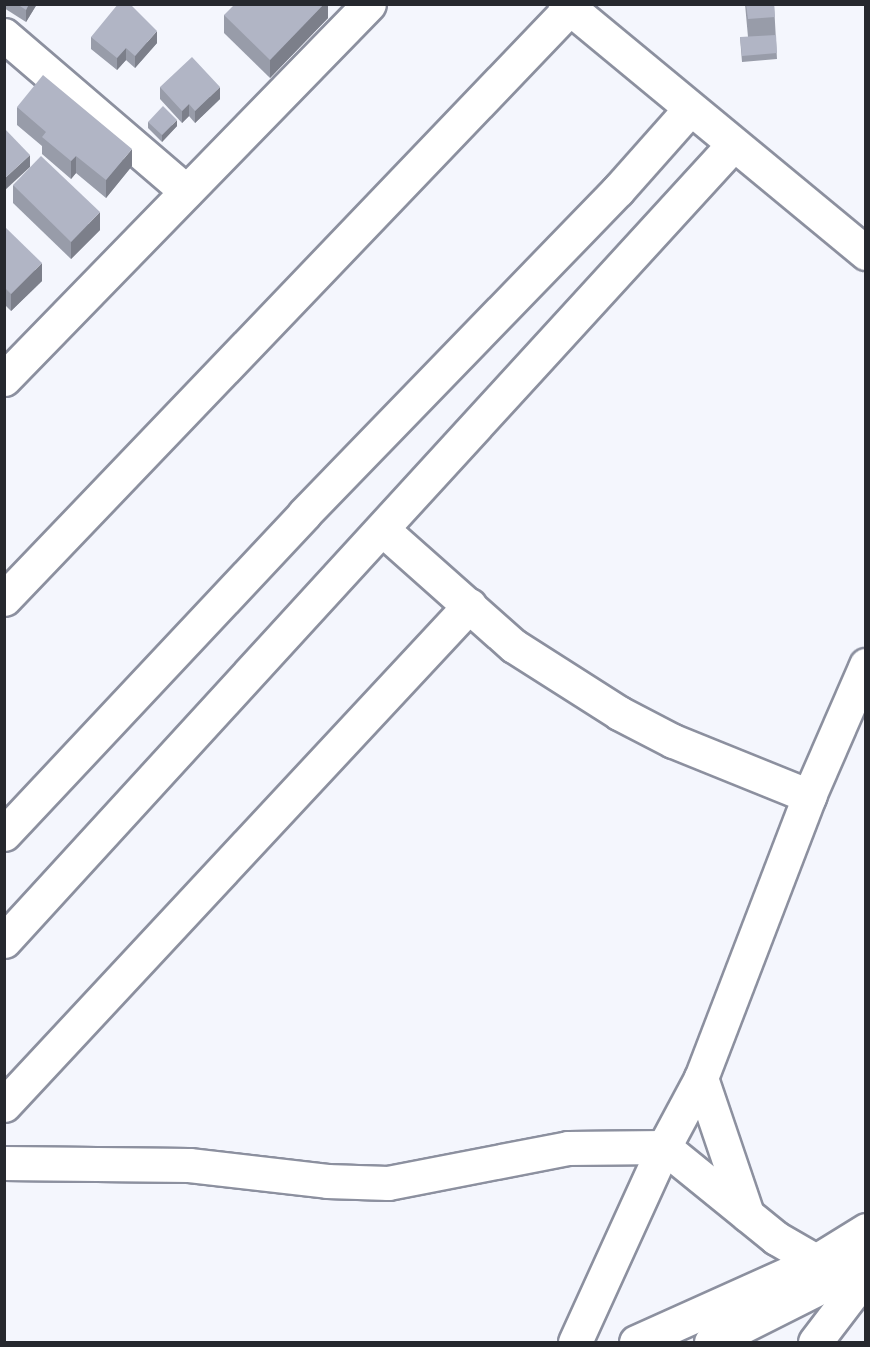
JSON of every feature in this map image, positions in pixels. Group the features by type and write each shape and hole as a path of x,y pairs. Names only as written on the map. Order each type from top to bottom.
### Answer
{"street":[{"path":"4,379 369,4"},
{"path":"4,599 568,6 732,146 866,253"},
{"path":"4,35 186,191"},
{"path":"4,834 304,514 618,190 689,110"},
{"path":"4,941 732,146"},
{"path":"382,529 514,646 619,713 673,741 809,796"},
{"path":"4,1105 470,605"},
{"path":"575,1342 664,1147 701,1078 809,796 866,665"},
{"path":"701,1078 747,1214"},
{"path":"4,1163 189,1165 327,1181 388,1183 568,1148 664,1147 776,1238 816,1261"},
{"path":"636,1342 816,1261 866,1230"},
{"path":"711,1342 866,1264"},
{"path":"815,1342 866,1275"}],"building":[{"path":"17,4 29,4 26,10"},
{"path":"118,4 130,4 157,31 135,56 126,48 117,58 91,37"},
{"path":"235,4 324,4 270,60 224,15"},
{"path":"746,4 774,4 775,17 748,19"},
{"path":"776,35 777,53 742,56 740,37"},
{"path":"192,57 220,87 195,111 189,104 182,111 160,87"},
{"path":"43,75 132,149 106,180 76,156 71,161 42,137 46,132 17,107"},
{"path":"163,106 177,120 162,135 148,122"},
{"path":"4,128 30,155 4,179"},
{"path":"41,156 100,212 71,242 13,185"},
{"path":"4,226 42,263 11,294 4,287"}]}
